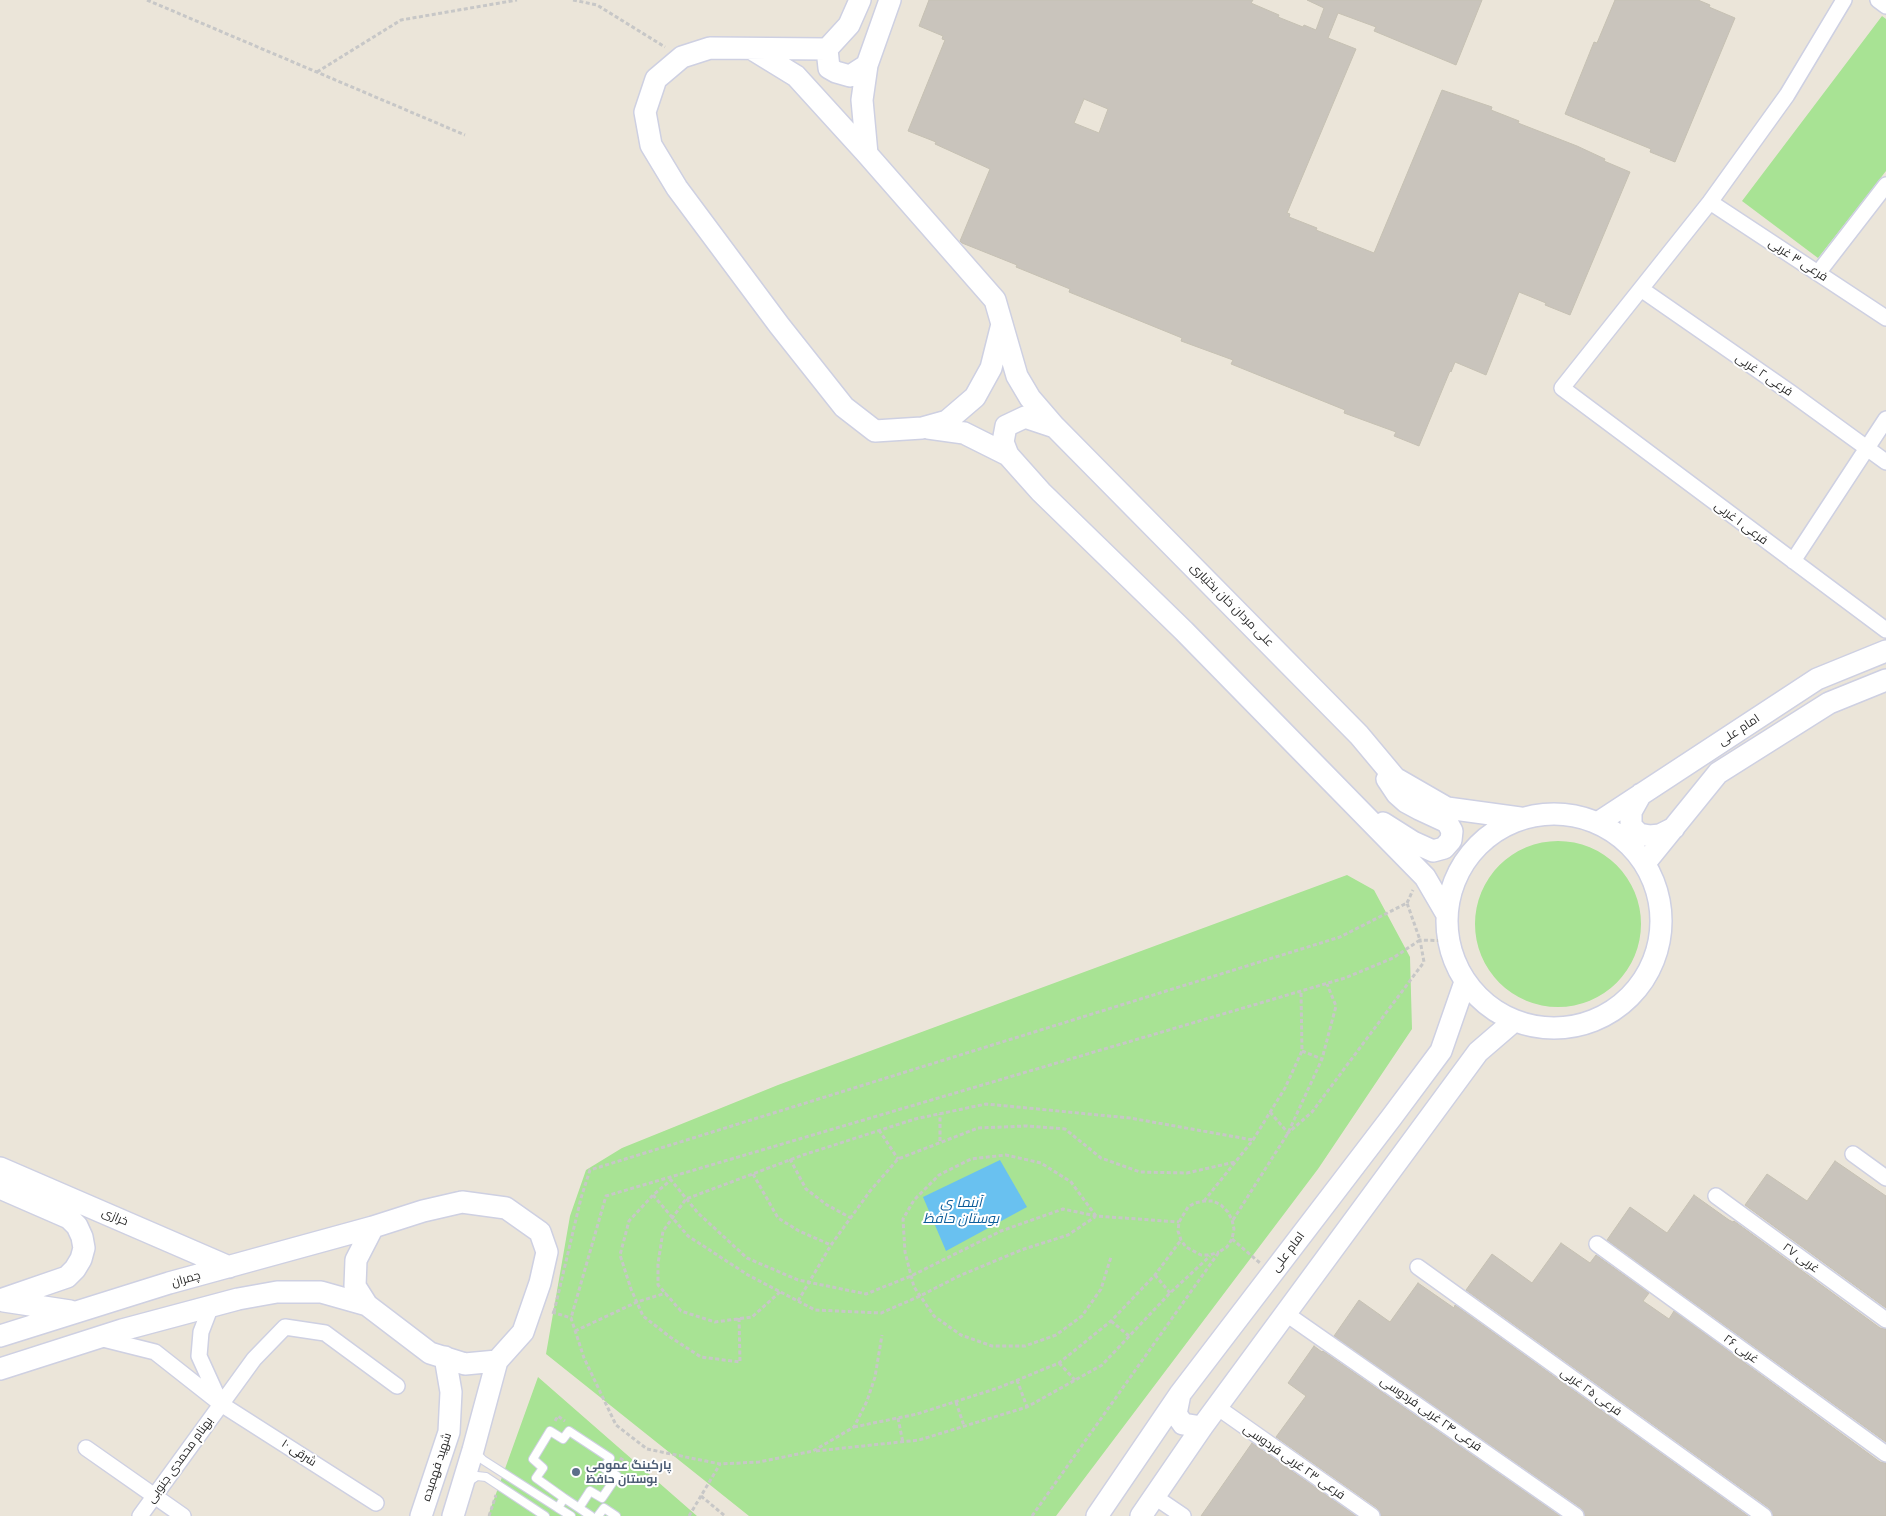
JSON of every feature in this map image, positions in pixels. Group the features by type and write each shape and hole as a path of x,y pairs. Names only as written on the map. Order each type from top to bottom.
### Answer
{"main road":[{"path":"860,0 849,25 826,49 710,48 682,57 656,79 645,112 651,145 677,188 779,325 844,407 875,432 922,428 948,421 975,397 991,368 1002,322"},
{"path":"867,154 862,100 867,65 890,0"},
{"name":"علی مردان خان بختیاری","path":"752,49 796,76 867,154 994,300 1018,376 1030,398 1055,427 1360,734 1395,778 1447,808 1520,818"},
{"path":"826,49 829,68 836,72 850,76 867,65"},
{"path":"1055,427 1025,417 1006,426 1003,442 1008,455 1041,492 1184,631 1425,878 1446,913"},
{"path":"922,428 964,433 1008,455"},
{"name":"امام علی","path":"1600,822 1817,678 1886,651"},
{"name":"امام علی","path":"1645,863 1718,773 1829,703 1886,680"},
{"path":"1348,798 1413,842 1434,851 1444,848 1451,840 1452,831 1447,822 1418,809 1397,794 1383,771 1382,762"},
{"path":"1641,794 1631,812 1631,826 1639,834 1650,836 1660,835 1674,828"},
{"path":"1550,813 1579,816 1600,822 1628,842 1645,863 1659,895 1662,930 1653,964 1634,994 1607,1016 1574,1028 1538,1028 1514,1021 1482,1002 1465,982 1449,949 1446,913 1453,881 1470,853 1493,831 1520,818 1550,813"},
{"name":"امام علی","path":"1097,1516 1180,1394 1440,1051 1465,982"},
{"path":"1451,1020 1460,1012 1472,1008 1486,1018 1488,1027 1478,1052"},
{"path":"1141,1516 1202,1427 1478,1052 1514,1021"},
{"name":"خرازی","path":"0,1168 229,1267"},
{"path":"0,1188 69,1218 77,1226 84,1248 81,1260 67,1277 0,1300"},
{"path":"367,1305 355,1286 356,1260 373,1227 423,1211 462,1202 506,1208 540,1232 547,1252 540,1283 523,1332 497,1361 453,1516"},
{"name":"چمران","path":"0,1336 75,1312 373,1227"},
{"path":"0,1369 98,1338 211,1306 277,1292 321,1292 367,1305 430,1352 466,1364 497,1361"},
{"path":"0,1300 75,1312"},
{"name":"شهید فهمیده","path":"420,1516 449,1432 451,1392 445,1357"},
{"path":"1180,1394 1176,1414 1182,1424 1202,1427"},
{"path":"1136,1460 1158,1450 1170,1458 1168,1478"}],"street":[{"path":"1641,289 1710,202 1786,95 1844,0"},
{"path":"1878,0 1886,6"},
{"path":"1818,273 1886,185"},
{"name":"فرعی ۳ غربی","path":"1710,202 1886,318"},
{"name":"فرعی ۱ غربی","path":"1641,289 1562,388 1886,630"},
{"name":"فرعی ۲ غربی","path":"1641,289 1791,393 1886,462"},
{"path":"1793,561 1886,419"},
{"path":"1853,1154 1886,1178"},
{"name":"۲۷ غربی","path":"1716,1196 1886,1320"},
{"name":"۲۶ غربی","path":"1597,1244 1886,1454"},
{"name":"فرعی ۲۵ غربی","path":"1418,1267 1764,1516"},
{"path":"211,1306 201,1332 199,1356 221,1404"},
{"name":"فرعی ۲۴ غربی فردوسی","path":"1285,1313 1576,1516"},
{"name":"بهنام محمدی جنوبی","path":"140,1516 254,1359 285,1327 325,1333 397,1386"},
{"name":"۱۰ شرقی","path":"98,1338 155,1352 221,1404 376,1503"},
{"name":"فرعی ۲۳ غربی فردوسی","path":"1217,1407 1372,1516"},
{"path":"86,1448 183,1516"},
{"path":"1155,1497 1182,1516"}],"lane":[{"path":"579,1508 590,1491 602,1498 617,1476 604,1468 610,1458 569,1431 563,1439 550,1431 532,1459 543,1468 536,1478 564,1498 579,1508 591,1516"},
{"path":"475,1442 477,1454 483,1460 570,1516"},
{"path":"462,1486 477,1476 486,1477 545,1516"},
{"path":"558,1508 564,1498"},
{"path":"598,1516 604,1508 616,1516"}],"path":[{"path":"147,0 465,135"},
{"path":"317,72 401,20 517,0"},
{"path":"573,0 597,6 682,57"},
{"path":"593,0 597,6"},
{"path":"554,1312 581,1198 590,1170 1340,937 1407,903 1420,940 1424,962 1312,1112 1288,1132"},
{"path":"1210,1256 1193,1252 1186,1247 1178,1231 1182,1214 1195,1202 1204,1200 1221,1205 1228,1212 1232,1220 1234,1229 1232,1239 1227,1247 1210,1256 1170,1293 1102,1365 1027,1407 904,1443 813,1451 759,1462 720,1464 647,1449 616,1426 584,1358 571,1318 606,1196 1327,984 1393,958 1420,940 1449,941"},
{"path":"1232,1220 1288,1132 1322,1059 1336,1006 1327,984"},
{"path":"1204,1200 1253,1140 1285,1088 1302,1051 1300,992"},
{"path":"1302,1051 1322,1059"},
{"path":"780,1292 752,1316 715,1322 681,1311 658,1285 658,1264 663,1232 686,1198 790,1159 879,1130 915,1119 986,1104 1130,1118 1253,1140"},
{"path":"1270,1112 1288,1132"},
{"path":"940,1114 940,1141"},
{"path":"798,1301 831,1245 850,1218 870,1191 898,1159 940,1141 978,1128 1026,1126 1065,1129 1101,1158 1140,1172 1187,1172 1234,1162"},
{"path":"879,1130 898,1159"},
{"path":"1096,1216 1071,1182 1041,1163 1006,1155 971,1159 939,1175 914,1200 903,1219 905,1252 914,1287 934,1316 960,1336 992,1346 1025,1346 1056,1335 1082,1316 1101,1289 1111,1258"},
{"path":"790,1159 806,1189 827,1205 850,1218"},
{"path":"753,1174 778,1218 799,1231 831,1245"},
{"path":"739,1318 740,1362 701,1357 670,1337 643,1316 620,1255 629,1221 653,1195 671,1180 698,1213 747,1258 798,1280 866,1294 911,1276 1001,1231 1064,1209 1096,1216 1179,1222"},
{"path":"653,1195 688,1236 748,1275 815,1310 881,1313 959,1276 1021,1250 1068,1236 1096,1216"},
{"path":"1232,1239 1272,1274"},
{"path":"813,1451 854,1427 917,1414 956,1402 1059,1363 1111,1321 1155,1275 1181,1240"},
{"path":"1032,1516 1219,1252"},
{"path":"1155,1275 1170,1293"},
{"path":"575,1331 637,1302 666,1293"},
{"path":"532,1304 571,1318"},
{"path":"1111,1321 1129,1336"},
{"path":"854,1427 867,1401 875,1377 882,1335"},
{"path":"1059,1363 1075,1380"},
{"path":"1017,1380 1027,1407"},
{"path":"956,1402 964,1426"},
{"path":"898,1418 904,1443"},
{"path":"689,1516 720,1464"},
{"path":"701,1496 725,1516"}],"green space":[{"path":"1882,16 1886,19 1886,171 1818,258 1742,201"},
{"path":"1566,841 1590,847 1617,865 1635,892 1640,908 1640,940 1635,956 1617,983 1604,993 1582,1004 1550,1007 1526,1001 1505,988 1494,977 1478,948 1475,916 1481,892 1494,871 1505,860 1534,844"},
{"path":"1347,875 1374,890 1410,957 1412,1029 1318,1169 1056,1516 749,1516 546,1354 570,1216 586,1170 622,1148 778,1085"},
{"path":"538,1377 697,1516 488,1516"}],"water":[{"name":"آبنما ی بوستان حافظ","path":"1000,1160 1027,1207 946,1251 923,1197"}],"building":[{"path":"929,0 1253,0 1251,3 1279,15 1278,17 1316,30 1324,8 1307,0 1482,0 1456,65 1374,31 1376,27 1338,13 1328,38 1356,49 1287,213 1290,214 1289,217 1374,253 1442,90 1492,107 1491,110 1519,121 1518,123 1577,146 1605,159 1604,161 1630,172 1570,315 1519,292 1486,375 1455,362 1419,446 1394,436 1396,432 1344,413 1345,410 1231,364 1233,360 1181,341 1182,338 1069,292 1070,289 962,243 960,241 990,169 935,144 936,142 908,131 945,40 942,39 943,36 919,26","holes":["1084,99 1108,109 1099,133 1074,123"]},
{"path":"1615,0 1698,0 1735,18 1675,162 1650,152 1651,149 1565,114 1594,42 1597,43"},
{"path":"1835,1161 1886,1196 1886,1308 1745,1205 1767,1174 1807,1201"},
{"path":"1694,1195 1729,1220 1734,1221 1880,1328 1886,1329 1886,1442 1607,1240 1630,1207 1667,1233"},
{"path":"1561,1243 1590,1263 1596,1255 1649,1293 1643,1301 1669,1319 1674,1311 1880,1462 1886,1463 1886,1516 1773,1516 1769,1508 1466,1290 1492,1254 1532,1283"},
{"path":"1418,1283 1454,1308 1455,1305 1748,1516 1585,1516 1581,1508 1334,1336 1359,1300 1390,1322"},
{"path":"1314,1346 1560,1516 1381,1516 1377,1508 1276,1437 1306,1396 1288,1383"},
{"path":"1252,1443 1356,1516 1201,1516"}],"place":[{"name":"پارکینگ عمومی بوستان حافظ","path":"576,1472"}]}
